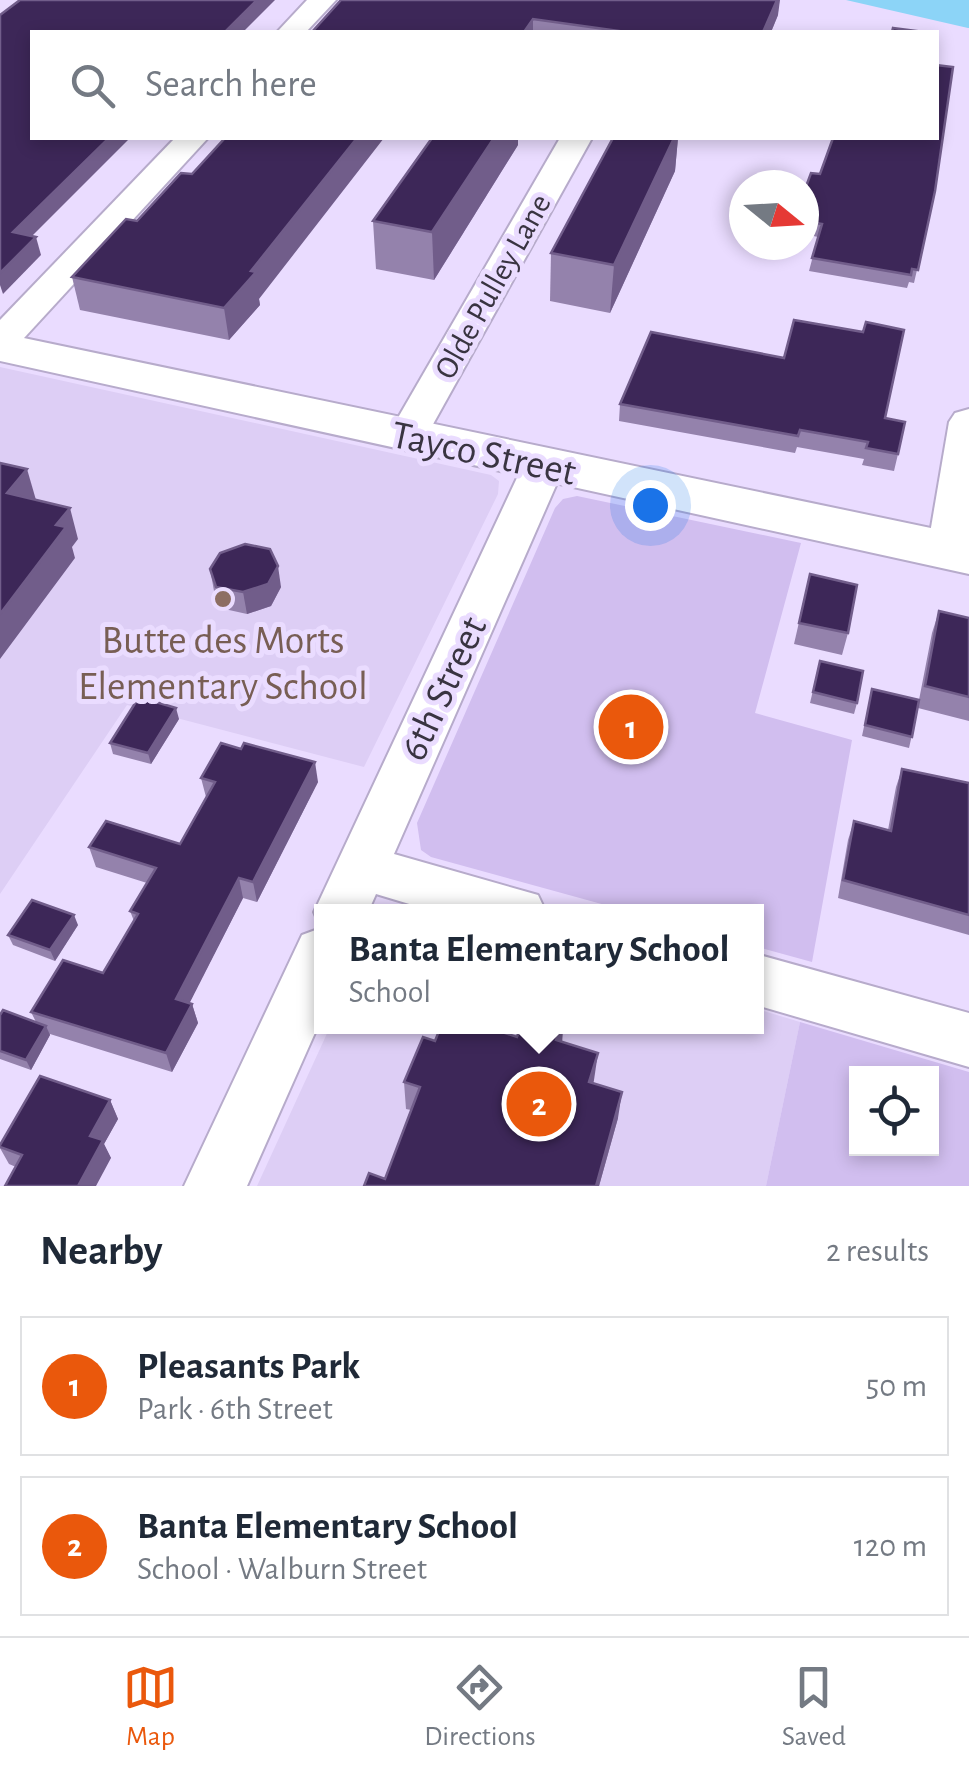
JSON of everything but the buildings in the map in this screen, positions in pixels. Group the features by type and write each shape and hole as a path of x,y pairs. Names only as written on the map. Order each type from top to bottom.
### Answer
{"street":[{"path":"293,30 322,0"},
{"path":"0,344 190,140"},
{"name":"Olde Pulley Lane","path":"408,435 575,140"},
{"name":"Tayco Street","path":"0,344 959,553"},
{"path":"959,553 969,422"},
{"name":"6th Street","path":"351,889 544,464"},
{"path":"351,889 461,904"},
{"path":"215,1186 314,971"},
{"path":"764,981 969,1040"}],"shaded area":[{"name":"Butte des Morts Elementary School","path":"0,367 491,475 499,481 498,494 364,767 127,705 0,894"},
{"path":"577,496 801,543 755,713 852,740 812,962 764,949 764,904 602,904 431,857 421,850 417,823 555,508 563,499"},
{"path":"764,1011 800,1022 766,1186 257,1186 327,1034 764,1034"},
{"path":"800,1022 969,1072 969,1186 766,1186"}],"water":[{"path":"846,0 969,0 969,28 968,28"}],"place":[{"name":"Butte des Morts Elementary School","path":"223,599"},
{"name":"Pleasants Park","path":"631,727"},
{"name":"Banta Elementary School","path":"539,1104"}]}
